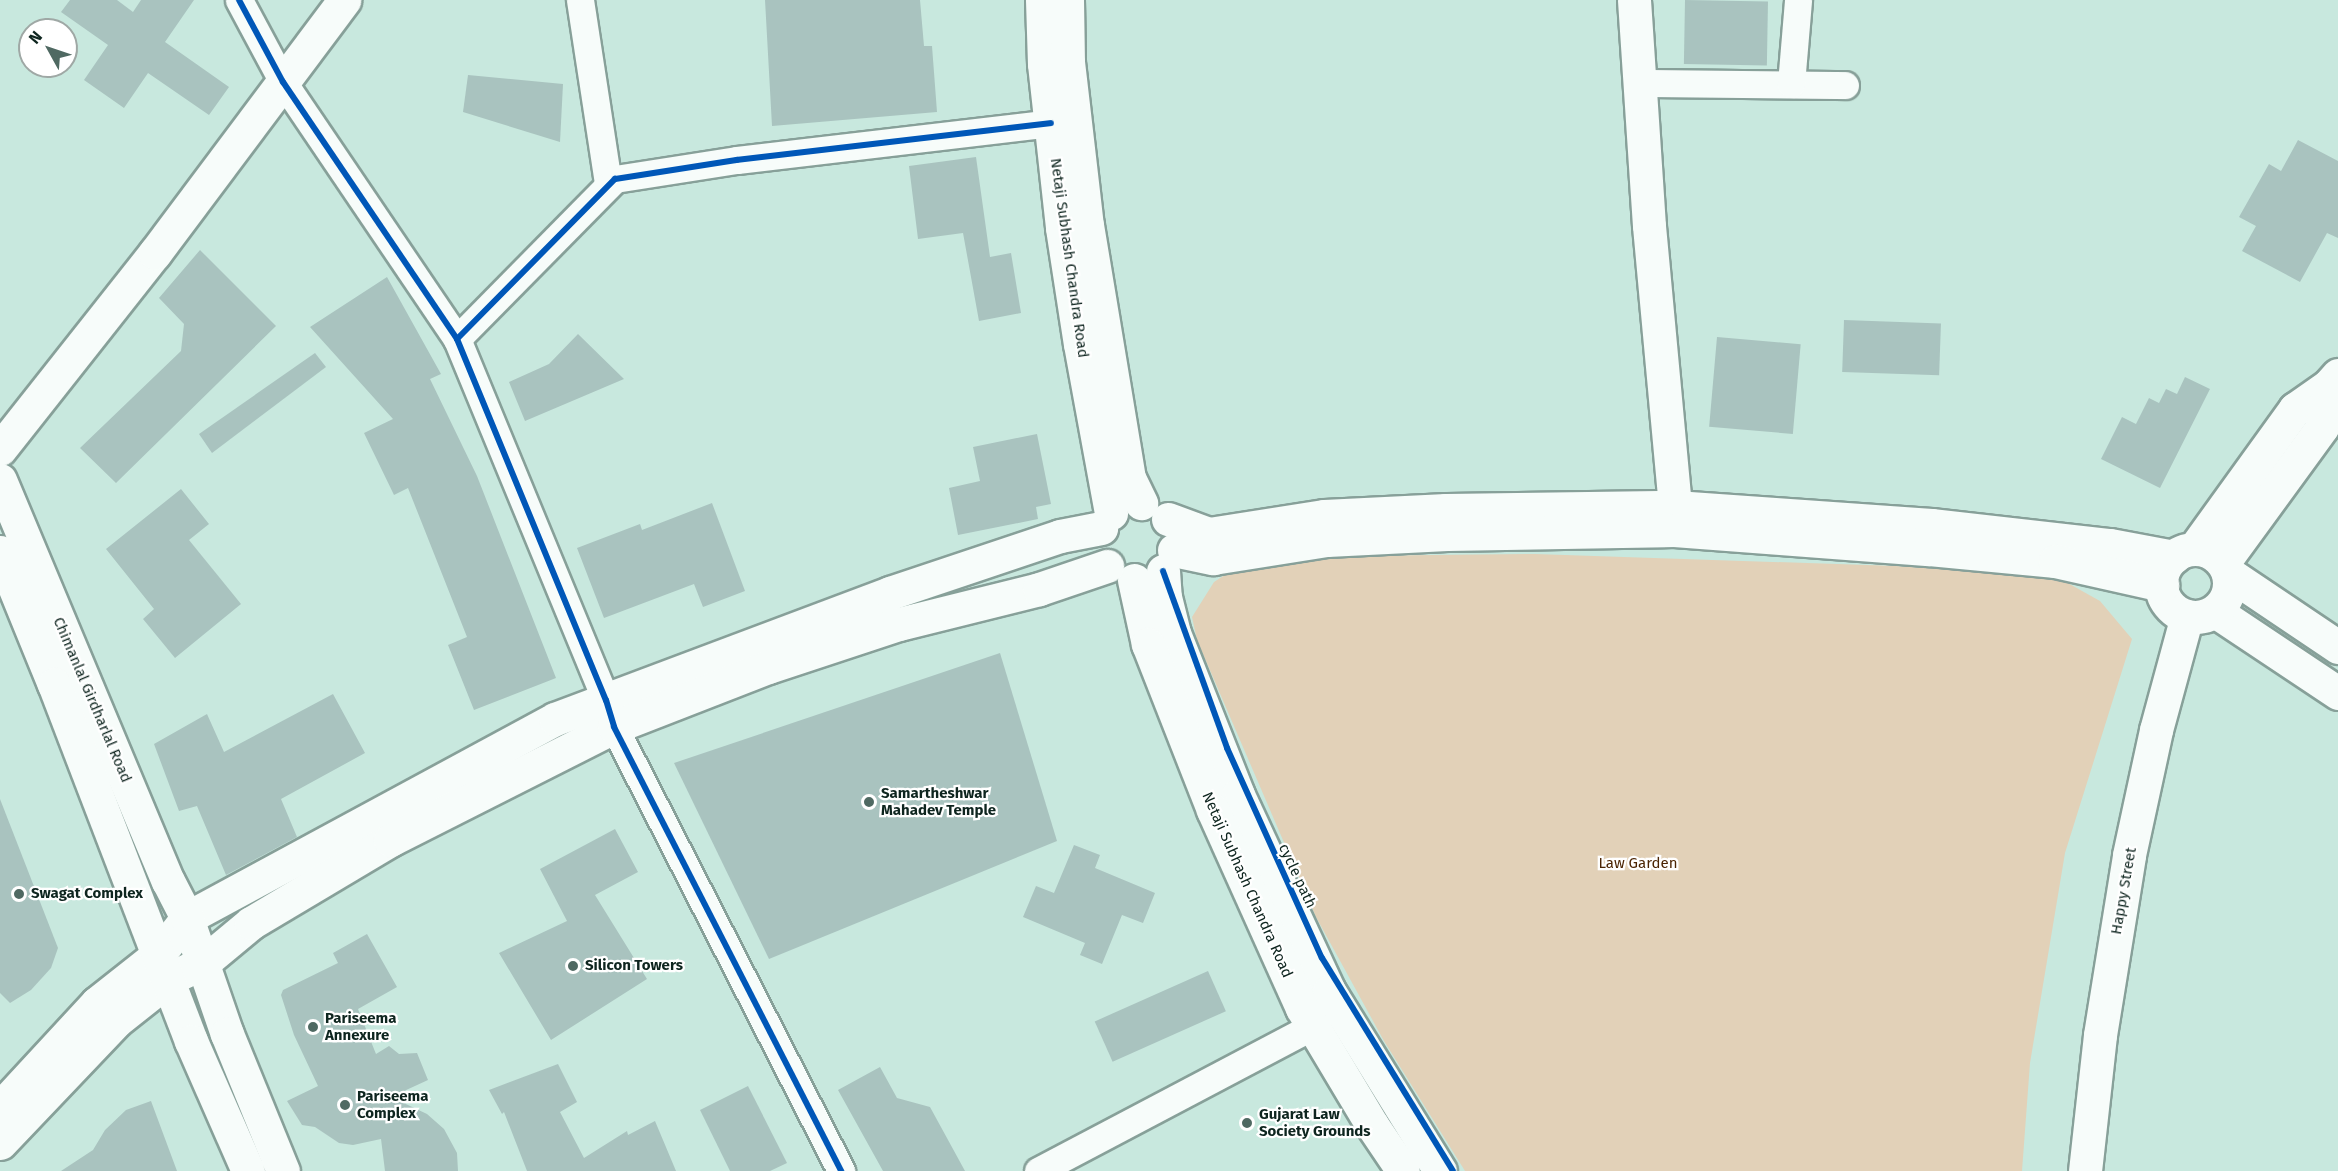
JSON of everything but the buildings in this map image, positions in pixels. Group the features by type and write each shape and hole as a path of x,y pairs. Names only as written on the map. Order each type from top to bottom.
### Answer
{"main road":[{"path":"0,449 155,253 344,0"},
{"name":"Netaji Subhash Chandra Road","path":"1042,0 1044,64 1078,333 1137,541 1165,597 1174,633 1238,795 1329,991 1440,1171"},
{"name":"Netaji Subhash Chandra Road","path":"1067,0 1068,62 1088,236 1129,478 1148,644 1209,799 1297,997 1372,1125 1403,1171"},
{"path":"1634,0 1649,226 1674,519"},
{"path":"2333,380 2295,409 2169,605 2201,614 2338,693"},
{"name":"Chimanlal Girdharlal Road","path":"0,480 204,962"},
{"path":"0,1108 97,1003 164,967 204,962 251,922 610,714 890,593 1060,536 1137,541 1209,534 1324,516 1468,510 1674,519 1931,525 2110,545 2196,565 2338,647"},
{"path":"0,1143 164,967 187,918 555,718 610,714 768,667 898,624 1039,589 1137,541"},
{"name":"Chimanlal Girdharlal Road","path":"0,552 191,1041 248,1171"},
{"name":"Happy Street","path":"2085,1171 2100,1035 2129,855 2156,730 2201,614 2227,595 2196,565"},
{"path":"204,962 227,1034 283,1171"}],"street":[{"path":"239,0 283,82 457,339 610,714 841,1171"},
{"path":"580,0 608,184"},
{"path":"1791,84 1798,0"},
{"path":"1639,83 1845,85"},
{"path":"457,339 615,179 737,160 1051,123"},
{"path":"1038,1171 1313,1026"}],"green space":[{"name":"Law Garden","path":"1535,554 1896,566 2057,577 2100,601 2132,639 2065,853 2030,1063 2022,1171 1465,1171 1384,1041 1316,917 1197,640 1192,617 1214,582 1234,569 1342,556"}],"cycle path":[{"path":"239,0 283,82 457,339 606,700 614,727 841,1171"},
{"path":"457,339 615,179 737,160 1051,123"},
{"name":"cycle path","path":"1163,571 1227,748 1322,958 1453,1171"}],"place":[{"name":"Samartheshwar Mahadev Temple","path":"869,802"},
{"name":"Swagat Complex","path":"19,894"},
{"name":"Silicon Towers","path":"573,966"},
{"name":"Pariseema Annexure","path":"313,1027"},
{"name":"Pariseema Complex","path":"345,1105"},
{"name":"Gujarat Law Society Grounds","path":"1247,1123"}]}
